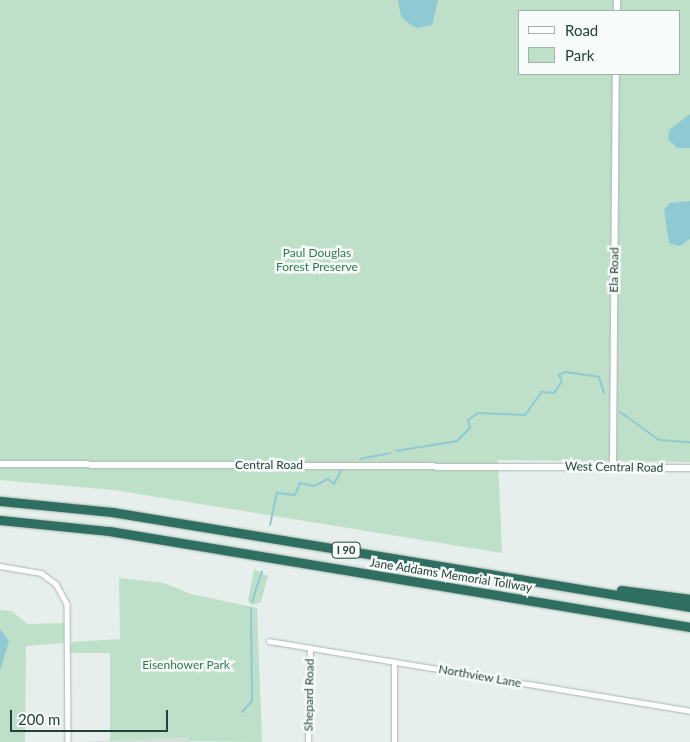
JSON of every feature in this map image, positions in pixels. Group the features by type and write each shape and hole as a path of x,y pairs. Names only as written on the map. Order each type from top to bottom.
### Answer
{"highway":[{"name":"Jane Addams Memorial Tollway","path":"0,501 112,512 690,608"},
{"name":"Jane Addams Memorial Tollway","path":"0,520 109,531 690,627"},
{"path":"532,581 690,599"}],"street":[{"name":"Ela Road","path":"612,467 616,75"},
{"name":"Central Road","path":"0,464 538,466"},
{"name":"West Central Road","path":"538,466 690,468"},
{"path":"0,566 41,573 56,584 67,604 68,742"},
{"name":"Northview Lane","path":"269,641 690,711"},
{"name":"Shepard Road","path":"308,742 310,648"},
{"path":"394,662 394,742"}],"shaded area":[{"path":"188,737 190,742 80,742"}],"green space":[{"name":"Paul Douglas Forest Preserve","path":"0,0 690,0 690,462 498,460 502,553 114,490 0,480"},
{"path":"254,569 268,576 261,602 253,605 248,601"},
{"name":"Eisenhower Park","path":"119,578 164,583 191,594 257,608 262,742 188,741 188,737 110,741 110,653 69,653 72,642 120,639"},
{"path":"0,610 12,611 27,624 65,623 64,643 26,646 25,742 0,742"}],"water":[{"path":"398,0 438,0 432,25 417,28 409,24 401,16"},
{"path":"690,114 690,148 677,148 668,139 669,130"},
{"path":"690,201 690,239 680,246 669,243 664,209 670,203"},
{"path":"0,629 9,641 0,671"}],"waterway":[{"path":"396,451 457,441 470,428 468,420 478,413 525,415 542,392 554,393 562,381 559,375 565,372 599,377 604,393"},
{"path":"620,412 659,440 690,442"},
{"path":"360,459 390,453"},
{"path":"270,525 277,493 295,495 300,483 314,486 328,479 334,484 341,471"},
{"path":"252,602 262,572"},
{"path":"242,712 252,701 251,609"}]}
